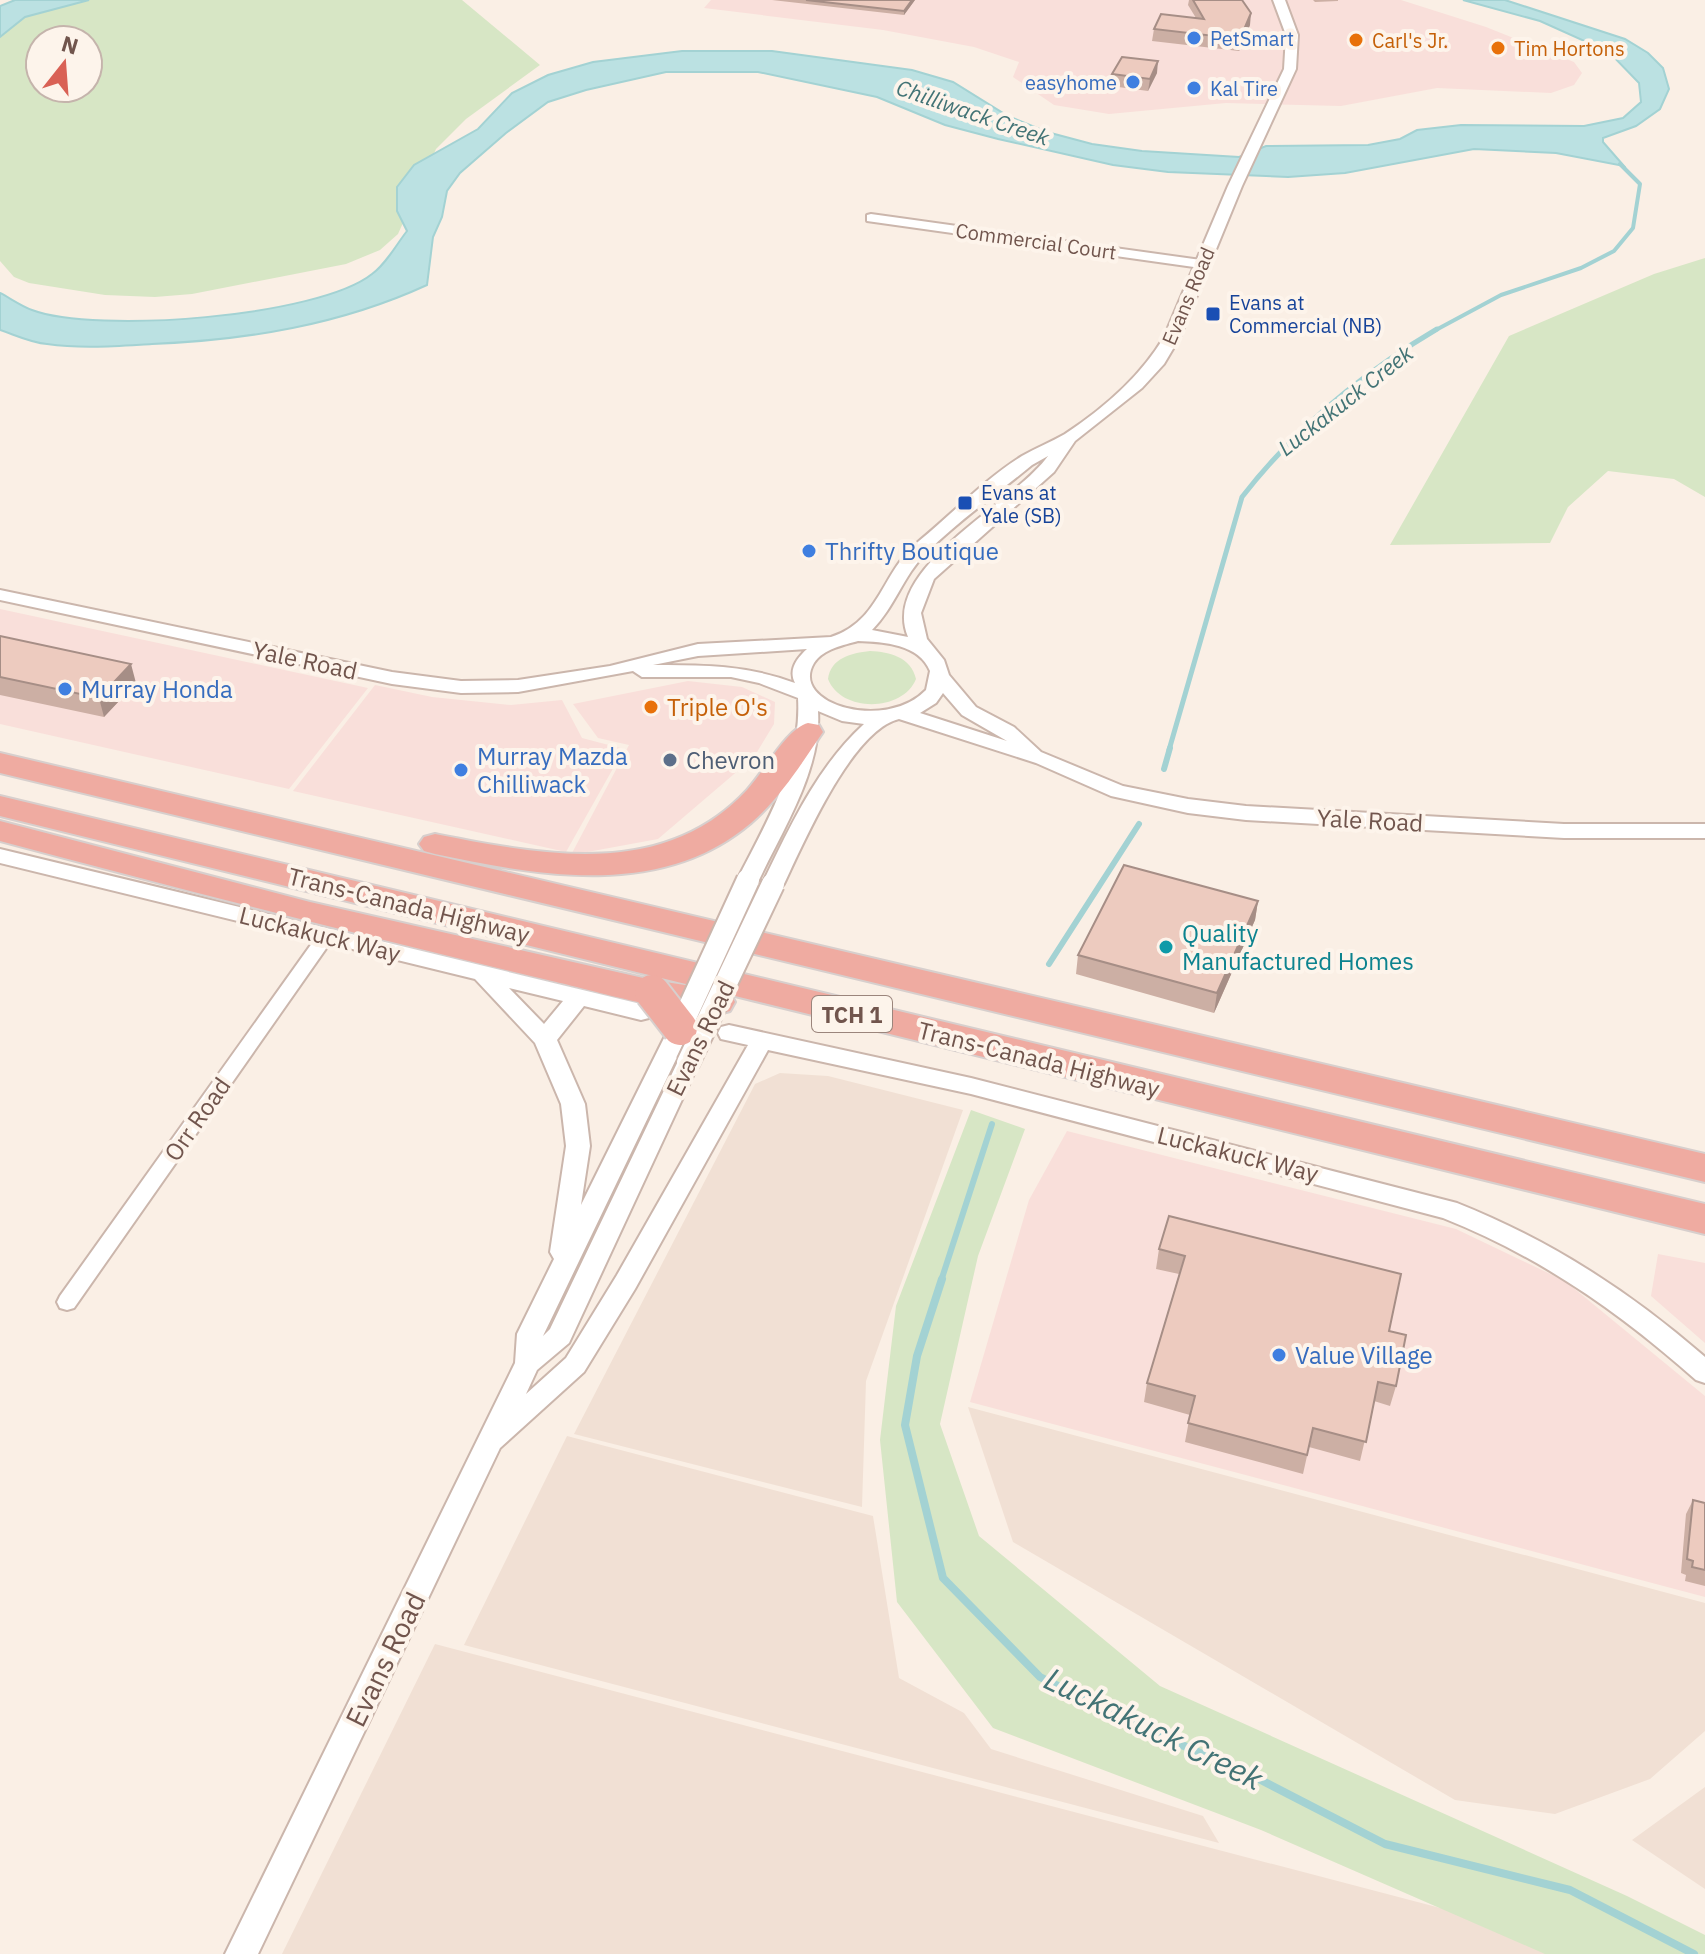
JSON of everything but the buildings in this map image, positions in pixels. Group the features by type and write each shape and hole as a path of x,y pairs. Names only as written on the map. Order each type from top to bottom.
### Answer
{"highway":[{"path":"0,760 539,864 604,868 660,858 698,842 731,823 774,778 808,732"},
{"name":"Trans-Canada Highway","path":"0,760 1705,1168"},
{"name":"Trans-Canada Highway","path":"0,806 1705,1219"},
{"path":"0,831 646,1002 696,1030"}],"street":[{"name":"Evans Road","path":"857,635 881,611 902,570 920,549 1026,461 1071,437 1136,385 1158,361 1172,337 1235,186 1284,87 1293,51 1292,35 1279,0"},
{"name":"Commercial Court","path":"871,218 1201,264"},
{"name":"Evans Road","path":"924,650 914,633 910,617 915,597 926,576 1048,468 1071,437"},
{"name":"Yale Road","path":"0,595 414,681 461,687 518,686 612,671 672,654 829,642"},
{"path":"857,635 894,637 924,650 936,663 940,677 929,699 892,716 842,715 807,695 801,684 800,672 805,661 815,650 829,642 857,635"},
{"name":"Yale Road","path":"612,671 731,671 764,678 807,695"},
{"name":"Yale Road","path":"940,677 969,711 1007,731 1043,759"},
{"name":"Evans Road","path":"528,1363 560,1336 696,1030 748,880 800,765 808,732 807,695"},
{"name":"Evans Road","path":"241,1954 528,1363 530,1334 561,1269 696,1030 822,786 854,742 892,716"},
{"name":"Yale Road","path":"892,716 947,726 990,745 1043,759 1118,791 1188,806 1246,813 1564,831 1705,831"},
{"name":"Luckakuck Way","path":"0,856 579,997 646,1002"},
{"name":"Orr Road","path":"67,1302 326,936"},
{"path":"483,974 545,1039 573,1104 578,1146 561,1269"},
{"path":"545,1039 579,997"},
{"name":"Luckakuck Way","path":"696,1030 971,1086 1448,1210 1488,1225 1559,1259 1625,1304 1705,1372"},
{"path":"487,1447 575,1365 626,1282 762,1041"}],"shaded area":[{"path":"711,0 1401,0 1486,27 1574,62 1582,73 1574,85 1551,93 1437,88 1341,106 1226,103 1109,114 1054,105 1013,77 1019,62 974,47 883,30 704,8"},
{"path":"0,609 368,688 289,789 0,724"},
{"path":"688,681 742,687 775,702 774,724 754,757 658,839 571,855 629,745 598,738 573,704"},
{"name":"Murray Mazda Chilliwack","path":"375,685 432,697 511,705 562,700 582,738 624,749 566,852 293,791"},
{"path":"780,1073 828,1076 963,1110 866,1381 862,1507 574,1434 755,1084"},
{"path":"1067,1131 1456,1229 1565,1281 1705,1396 1705,1597 970,1402 1029,1200"},
{"path":"1658,1254 1705,1263 1705,1343 1651,1296"},
{"path":"968,1407 1705,1603 1705,1731 1650,1779 1555,1814 1455,1800 1013,1542"},
{"path":"567,1436 873,1516 899,1678 964,1713 991,1749 1203,1816 1219,1843 464,1645"},
{"path":"435,1644 1615,1954 282,1954"},
{"path":"1705,1787 1705,1889 1632,1840"}],"green space":[{"path":"70,0 462,0 540,65 466,119 436,149 398,234 380,250 346,264 192,294 155,297 105,295 29,283 14,277 0,261 0,26"},
{"path":"1705,258 1705,497 1674,479 1608,471 1568,507 1550,543 1390,545 1509,336 1654,274"},
{"path":"870,651 892,654 910,665 916,679 899,698 872,704 858,703 835,690 828,679 838,661 849,655"},
{"path":"971,1110 1025,1129 978,1256 940,1424 979,1536 1160,1686 1627,1896 1705,1935 1705,1954 1545,1954 1261,1830 993,1728 897,1602 880,1440 896,1306"}],"water":[{"path":"15,0 89,0 25,17 0,37 0,6"},
{"name":"Chilliwack Creek","path":"1463,0 1505,0 1625,39 1648,53 1663,68 1669,89 1660,109 1636,126 1603,138 1624,166 1556,153 1474,149 1345,173 1288,177 1168,172 1113,165 998,139 945,125 877,97 758,72 666,72 548,102 506,133 460,173 447,191 442,217 433,237 427,285 394,299 361,311 292,328 188,342 73,346 35,342 0,330 0,293 32,310 105,321 206,317 258,311 345,289 377,270 407,231 397,211 397,187 414,165 478,129 512,93 548,75 593,62 682,51 772,51 912,70 953,82 1008,116 1047,132 1092,144 1142,151 1239,157 1266,146 1368,145 1400,139 1417,130 1461,125 1584,126 1623,118 1641,102 1639,83 1609,52 1540,21"}],"waterway":[{"name":"Luckakuck Creek","path":"1434,331 1501,295 1581,268 1614,251 1633,228 1640,184 1620,164"},
{"name":"Luckakuck Creek","path":"1169,750 1242,497 1307,425 1331,404 1382,364 1437,329"},
{"name":"Luckakuck Creek","path":"1164,769 1170,748"},
{"name":"Luckakuck Creek","path":"1049,964 1139,824"},
{"name":"Luckakuck Creek","path":"941,1281 992,1124"},
{"name":"Luckakuck Creek","path":"942,1279 917,1356 905,1425 943,1578 1040,1677 1152,1732 1255,1777 1385,1844 1570,1890 1694,1954"}],"place":[{"name":"PetSmart","path":"1194,38"},
{"name":"Carl's Jr.","path":"1356,40"},
{"name":"Tim Hortons","path":"1498,48"},
{"name":"easyhome","path":"1133,82"},
{"name":"Kal Tire","path":"1194,88"},
{"name":"Evans at Commercial (NB)","path":"1213,314"},
{"name":"Evans at Yale (SB)","path":"965,503"},
{"name":"Thrifty Boutique","path":"809,551"},
{"name":"Murray Honda","path":"65,689"},
{"name":"Triple O's","path":"651,707"},
{"name":"Chevron","path":"670,760"},
{"name":"Murray Mazda Chilliwack","path":"461,770"},
{"name":"Quality Manufactured Homes","path":"1166,947"},
{"name":"Value Village","path":"1279,1355"}]}
